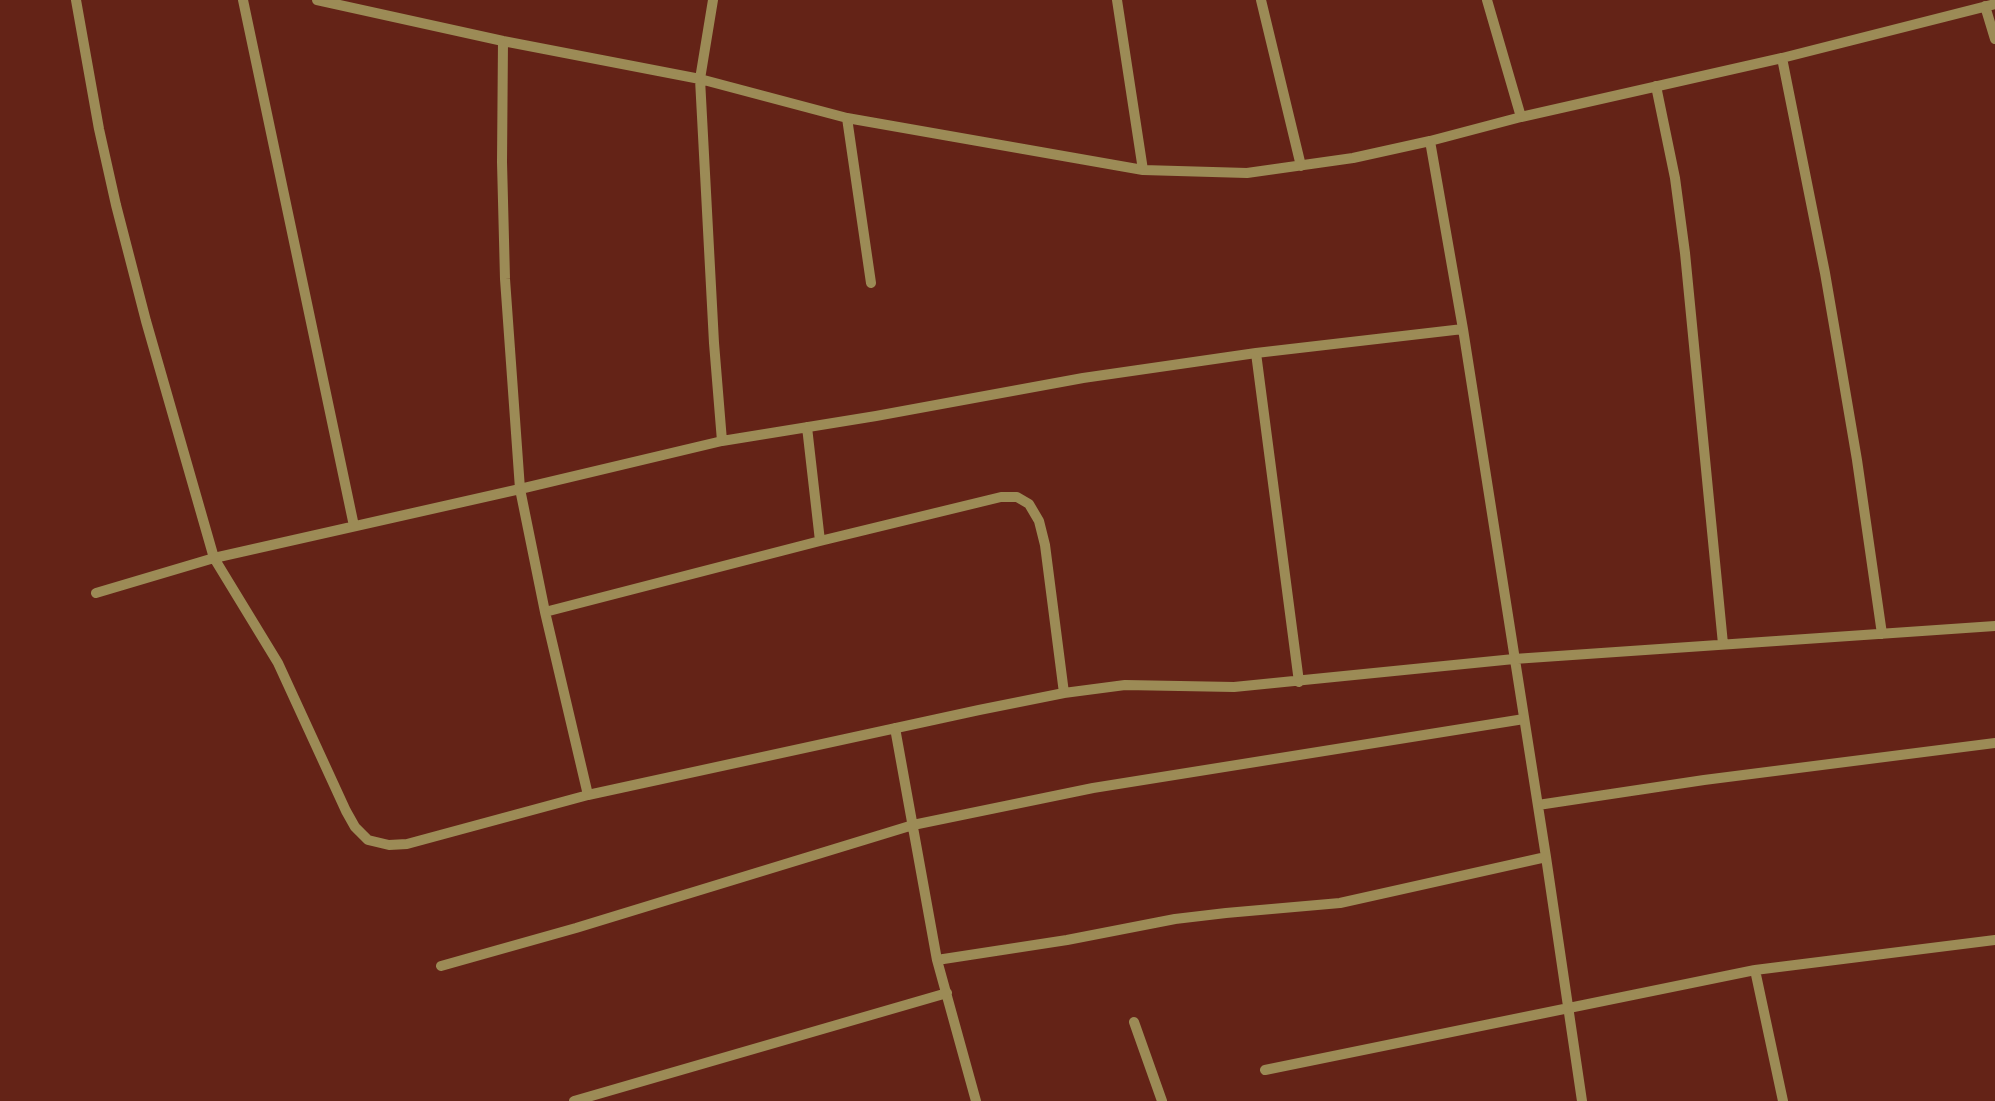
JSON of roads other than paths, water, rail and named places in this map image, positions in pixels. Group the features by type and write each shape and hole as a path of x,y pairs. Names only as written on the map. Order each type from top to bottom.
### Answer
{"street":[{"path":"76,0 99,129 116,205 146,322 214,558 278,663 346,811 355,827 368,840 388,845 407,844 588,795 1064,693 1126,685 1234,687 1514,659 1995,626"},
{"path":"243,0 354,526"},
{"path":"317,0 355,4 503,41 700,79 847,118 1143,170 1247,173 1353,158 1430,141 1521,117 1782,58 1990,5 1995,39"},
{"path":"713,0 700,79 714,343 722,441"},
{"path":"1117,0 1143,170"},
{"path":"1261,0 1301,166"},
{"path":"1487,0 1521,117"},
{"path":"503,41 502,162 504,279 520,489 545,612 588,795"},
{"path":"1782,58 1825,273 1857,460 1882,634"},
{"path":"1656,86 1675,178 1685,253 1723,644"},
{"path":"847,118 871,283"},
{"path":"1430,141 1463,329 1538,805 1582,1101"},
{"path":"96,593 214,558 722,441 876,416 1084,378 1256,352 1463,329"},
{"path":"1256,352 1299,682"},
{"path":"808,427 820,541"},
{"path":"545,612 820,541 1001,497 1017,497 1029,504 1039,520 1045,545 1064,693"},
{"path":"441,966 576,928 913,825 1093,788 1524,719"},
{"path":"894,728 937,960 976,1101"},
{"path":"1538,805 1704,780 1995,743"},
{"path":"937,960 1067,940 1175,919 1340,903 1546,857"},
{"path":"1266,1070 1756,970 1995,940"},
{"path":"1756,970 1784,1101"},
{"path":"574,1101 947,993"},
{"path":"1134,1022 1162,1101"}]}
